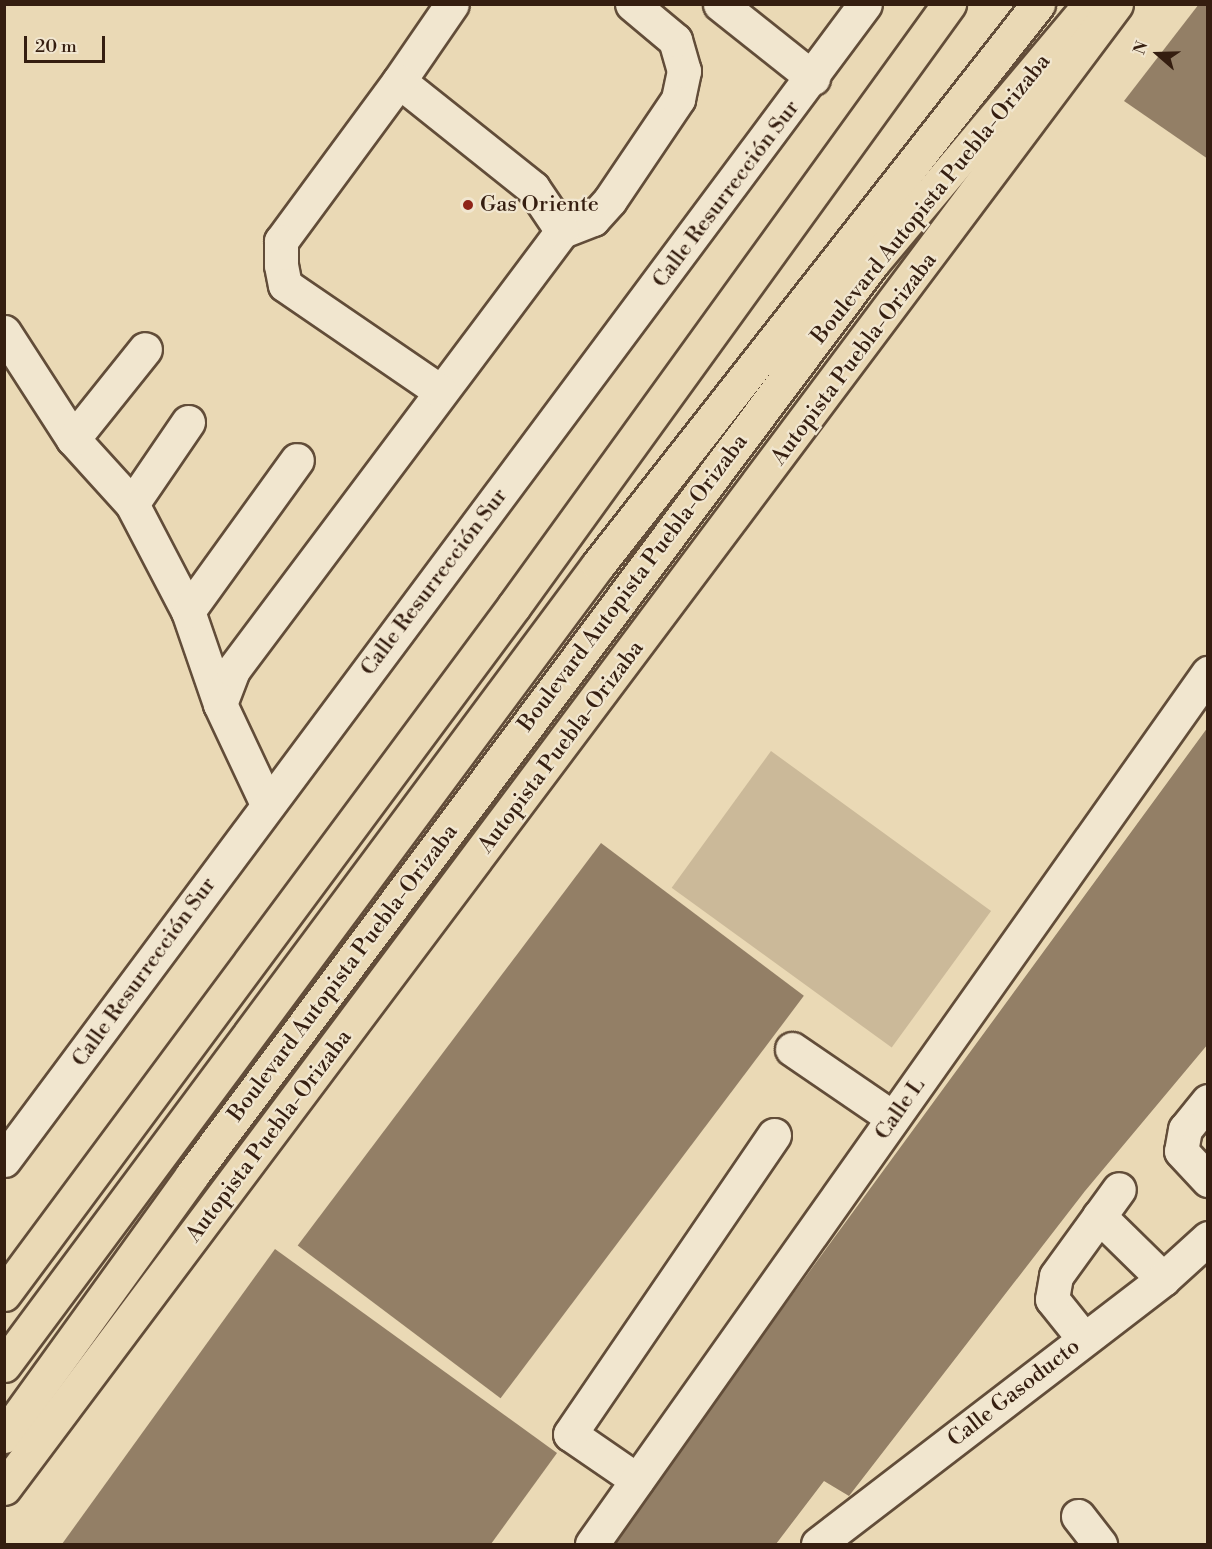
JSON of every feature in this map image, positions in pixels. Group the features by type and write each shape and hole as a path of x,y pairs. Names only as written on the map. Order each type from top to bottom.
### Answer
{"highway":[{"path":"4,1294 521,597 949,4"},
{"name":"Boulevard Autopista Puebla-Orizaba","path":"4,1365 598,565 1038,4"},
{"name":"Boulevard Autopista Puebla-Orizaba","path":"4,1436 192,1175 873,262 1090,4"},
{"name":"Autopista Puebla-Orizaba","path":"4,1488 1116,4"}],"street":[{"path":"440,391 285,285 281,265 281,241 399,81 452,4"},
{"path":"220,704 233,670 440,391 562,231 593,219 610,200 678,99 684,71 675,40 632,4"},
{"path":"720,4 813,78"},
{"name":"Calle Resurrección Sur","path":"4,1161 267,804 813,78 865,4"},
{"path":"399,81 533,188 562,231"},
{"path":"4,332 73,439 132,504 188,611 220,704 267,804"},
{"path":"73,439 145,349"},
{"path":"132,504 188,422"},
{"path":"188,611 297,460"},
{"name":"Calle L","path":"592,1545 1208,673"},
{"path":"792,1049 893,1118"},
{"path":"1208,1101 1185,1129 1181,1151 1208,1180"},
{"path":"638,1480 570,1434 774,1134"},
{"path":"1084,1340 1052,1299 1056,1276 1119,1189"},
{"path":"1099,1216 1163,1279"},
{"name":"Calle Gasoducto","path":"818,1545 1163,1279 1208,1238"},
{"path":"1078,1516 1100,1545"}],"shaded area":[{"path":"771,751 991,911 892,1048 672,888"}],"building":[{"path":"1199,4 1208,4 1208,159 1124,101"},
{"path":"1208,727 1208,1044 1085,1191 849,1496 824,1481 776,1544 610,1544"},
{"path":"601,843 804,996 501,1398 298,1246"},
{"path":"275,1249 557,1453 491,1544 62,1544"}],"place":[{"name":"Gas Oriente","path":"468,205"}]}
